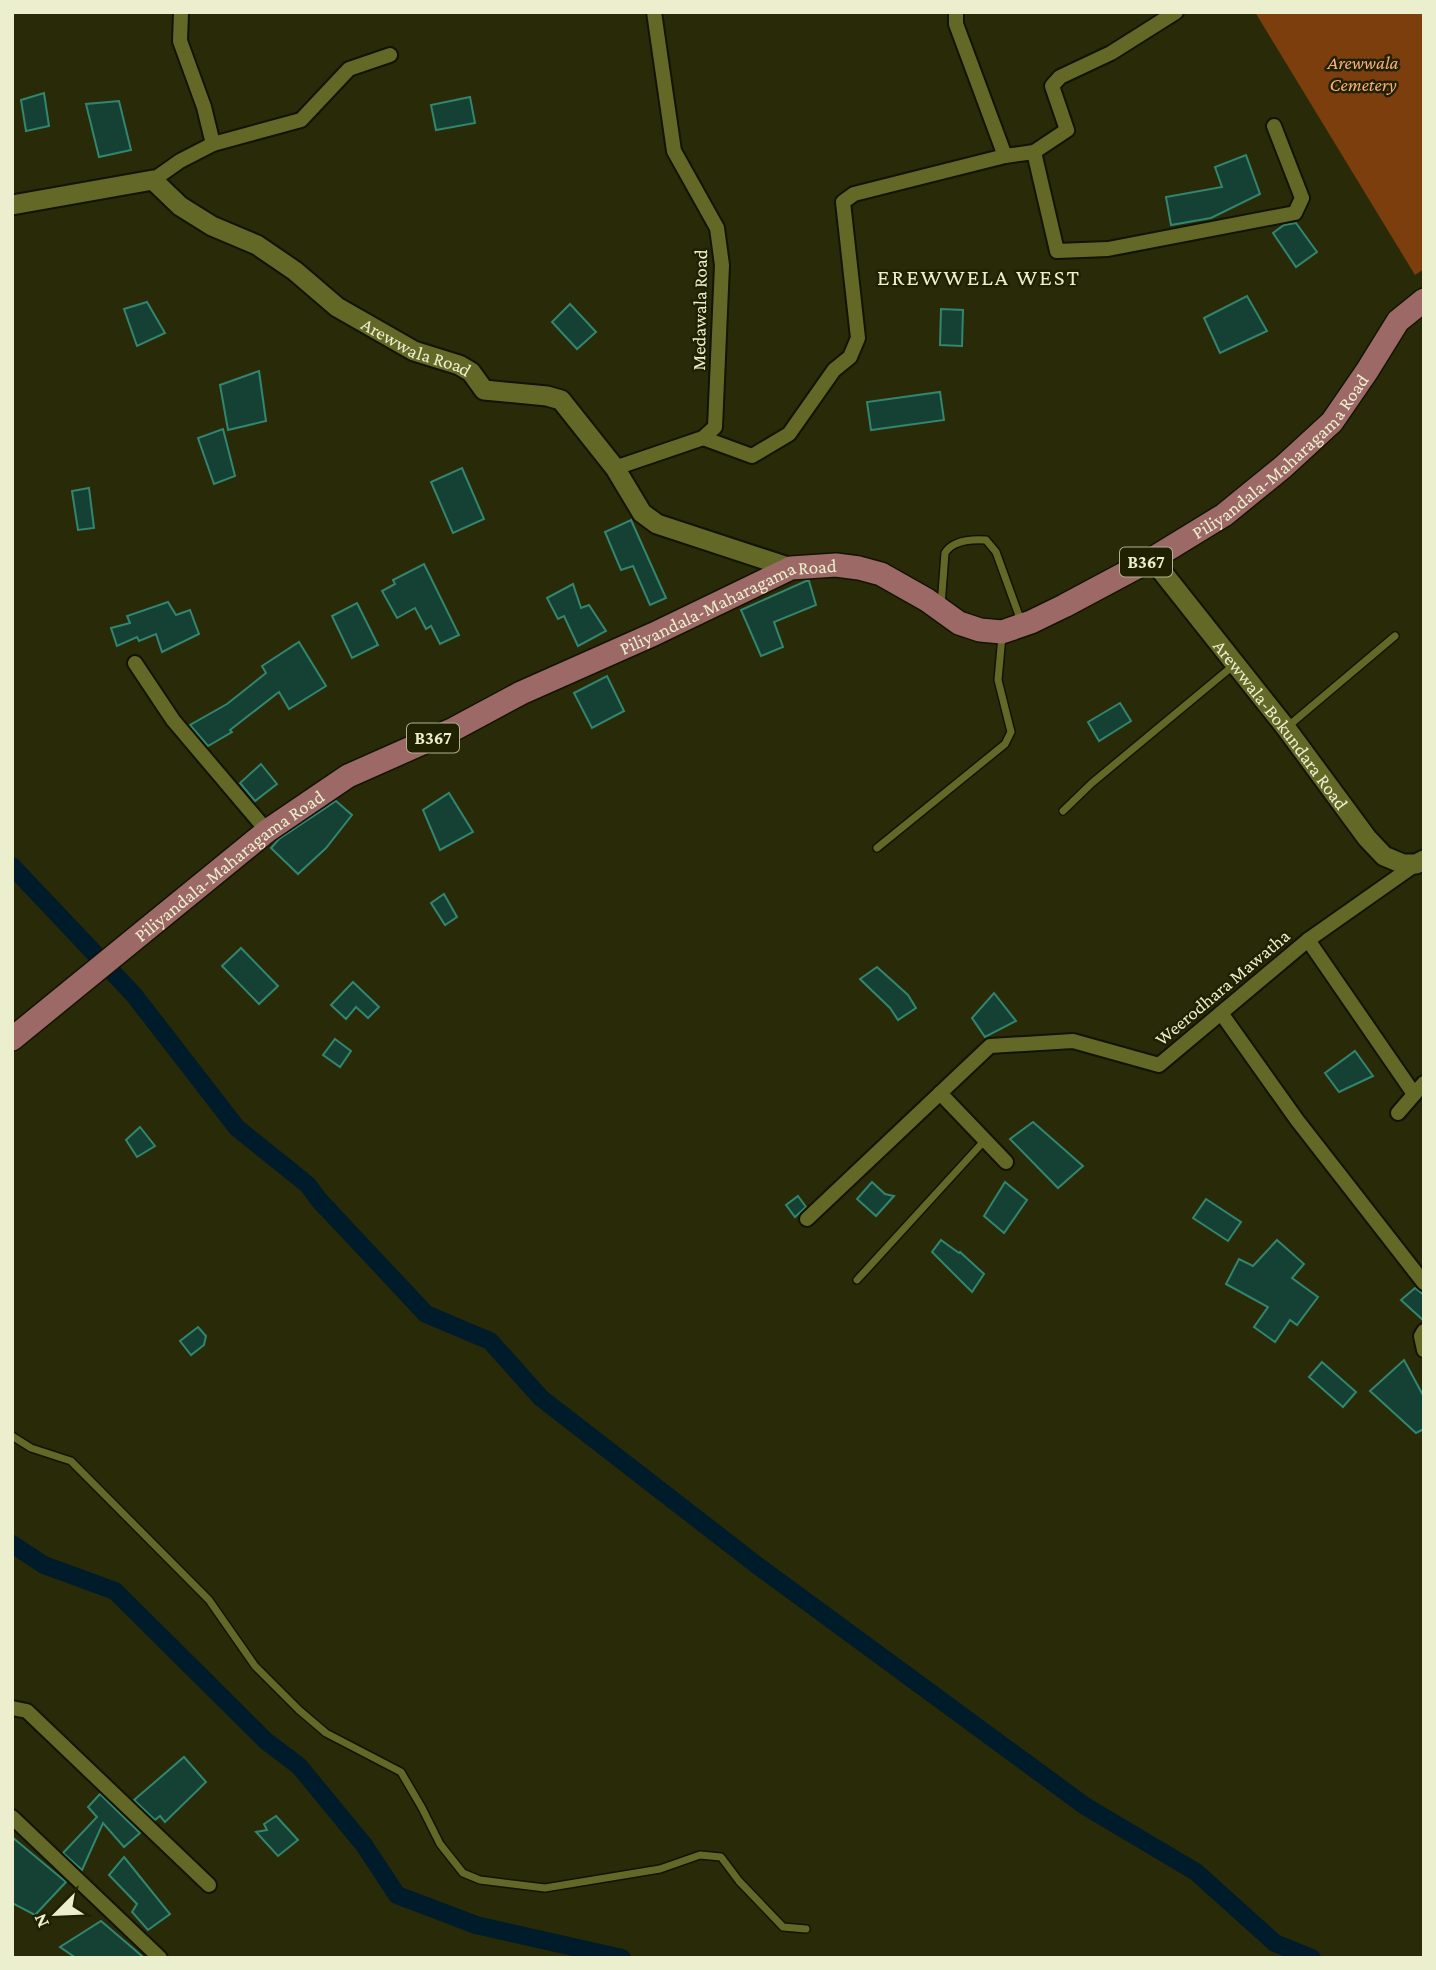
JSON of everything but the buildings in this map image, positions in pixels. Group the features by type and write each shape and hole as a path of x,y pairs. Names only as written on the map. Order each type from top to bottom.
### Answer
{"main road":[{"name":"Piliyandala-Maharagama Road","path":"12,1039 267,831 348,776 454,729 521,693 654,634 791,568 836,565 870,571 889,579 968,627 1013,628 1152,559 1224,515 1315,439 1348,401 1398,321 1424,300"}],"street":[{"path":"181,12 180,41 204,107 213,144"},
{"name":"Medawala Road","path":"654,12 674,151 717,228 722,265 715,427 703,438"},
{"path":"956,12 956,24 1005,156"},
{"path":"615,468 703,438 752,456 789,434 834,370 850,357 858,338 843,202 854,194 1005,156 1034,152 1067,130 1052,86 1060,77 1111,53 1176,12"},
{"path":"12,205 153,180 180,161 213,144 301,120 349,69 390,55"},
{"path":"1034,152 1057,251 1108,249 1295,213 1302,198 1274,126"},
{"name":"Arewwala Road","path":"153,180 180,206 212,226 257,245 295,271 337,306 414,351 459,365 471,372 484,390 547,396 561,400 615,468 642,513 657,524 791,568"},
{"name":"Arewwala-Bokundara Road","path":"1152,559 1286,728 1367,838 1384,856 1403,864 1420,862"},
{"path":"135,663 173,720 267,831"},
{"name":"Weerodhara Mawatha","path":"807,1220 990,1046 1073,1041 1159,1065 1308,940 1420,862"},
{"path":"1308,940 1419,1089 1398,1113"},
{"path":"1220,1013 1297,1120 1424,1283"},
{"path":"940,1093 1006,1162"},
{"path":"1424,1331 1421,1336 1424,1350"},
{"path":"12,1708 27,1711 209,1885"},
{"path":"12,1817 160,1958"}],"lane":[{"path":"877,848 1005,744 1012,732 998,680 1013,628 996,552 986,540 975,539 953,544 948,548 945,553 940,610"},
{"path":"1286,728 1395,636"},
{"path":"1063,811 1091,783 1235,665"},
{"path":"857,1280 985,1140"},
{"path":"12,1436 31,1448 71,1461 209,1600 256,1665 299,1710 326,1733 401,1772 440,1844 463,1873 480,1880 545,1888 660,1869 701,1856 721,1857 738,1881 783,1927 806,1929"}],"green space":[{"name":"Arewwala Cemetery","path":"1255,12 1424,12 1424,269 1415,275"}],"waterway":[{"path":"12,866 134,995 237,1128 308,1185 426,1314 490,1341 541,1398 758,1566 1085,1806 1196,1872 1275,1943 1312,1958"},
{"path":"12,1544 44,1565 115,1591 266,1741 299,1766 364,1845 397,1895 476,1925 622,1958"}],"district":[{"name":"EREWWELA WEST","path":"979,277"}]}
